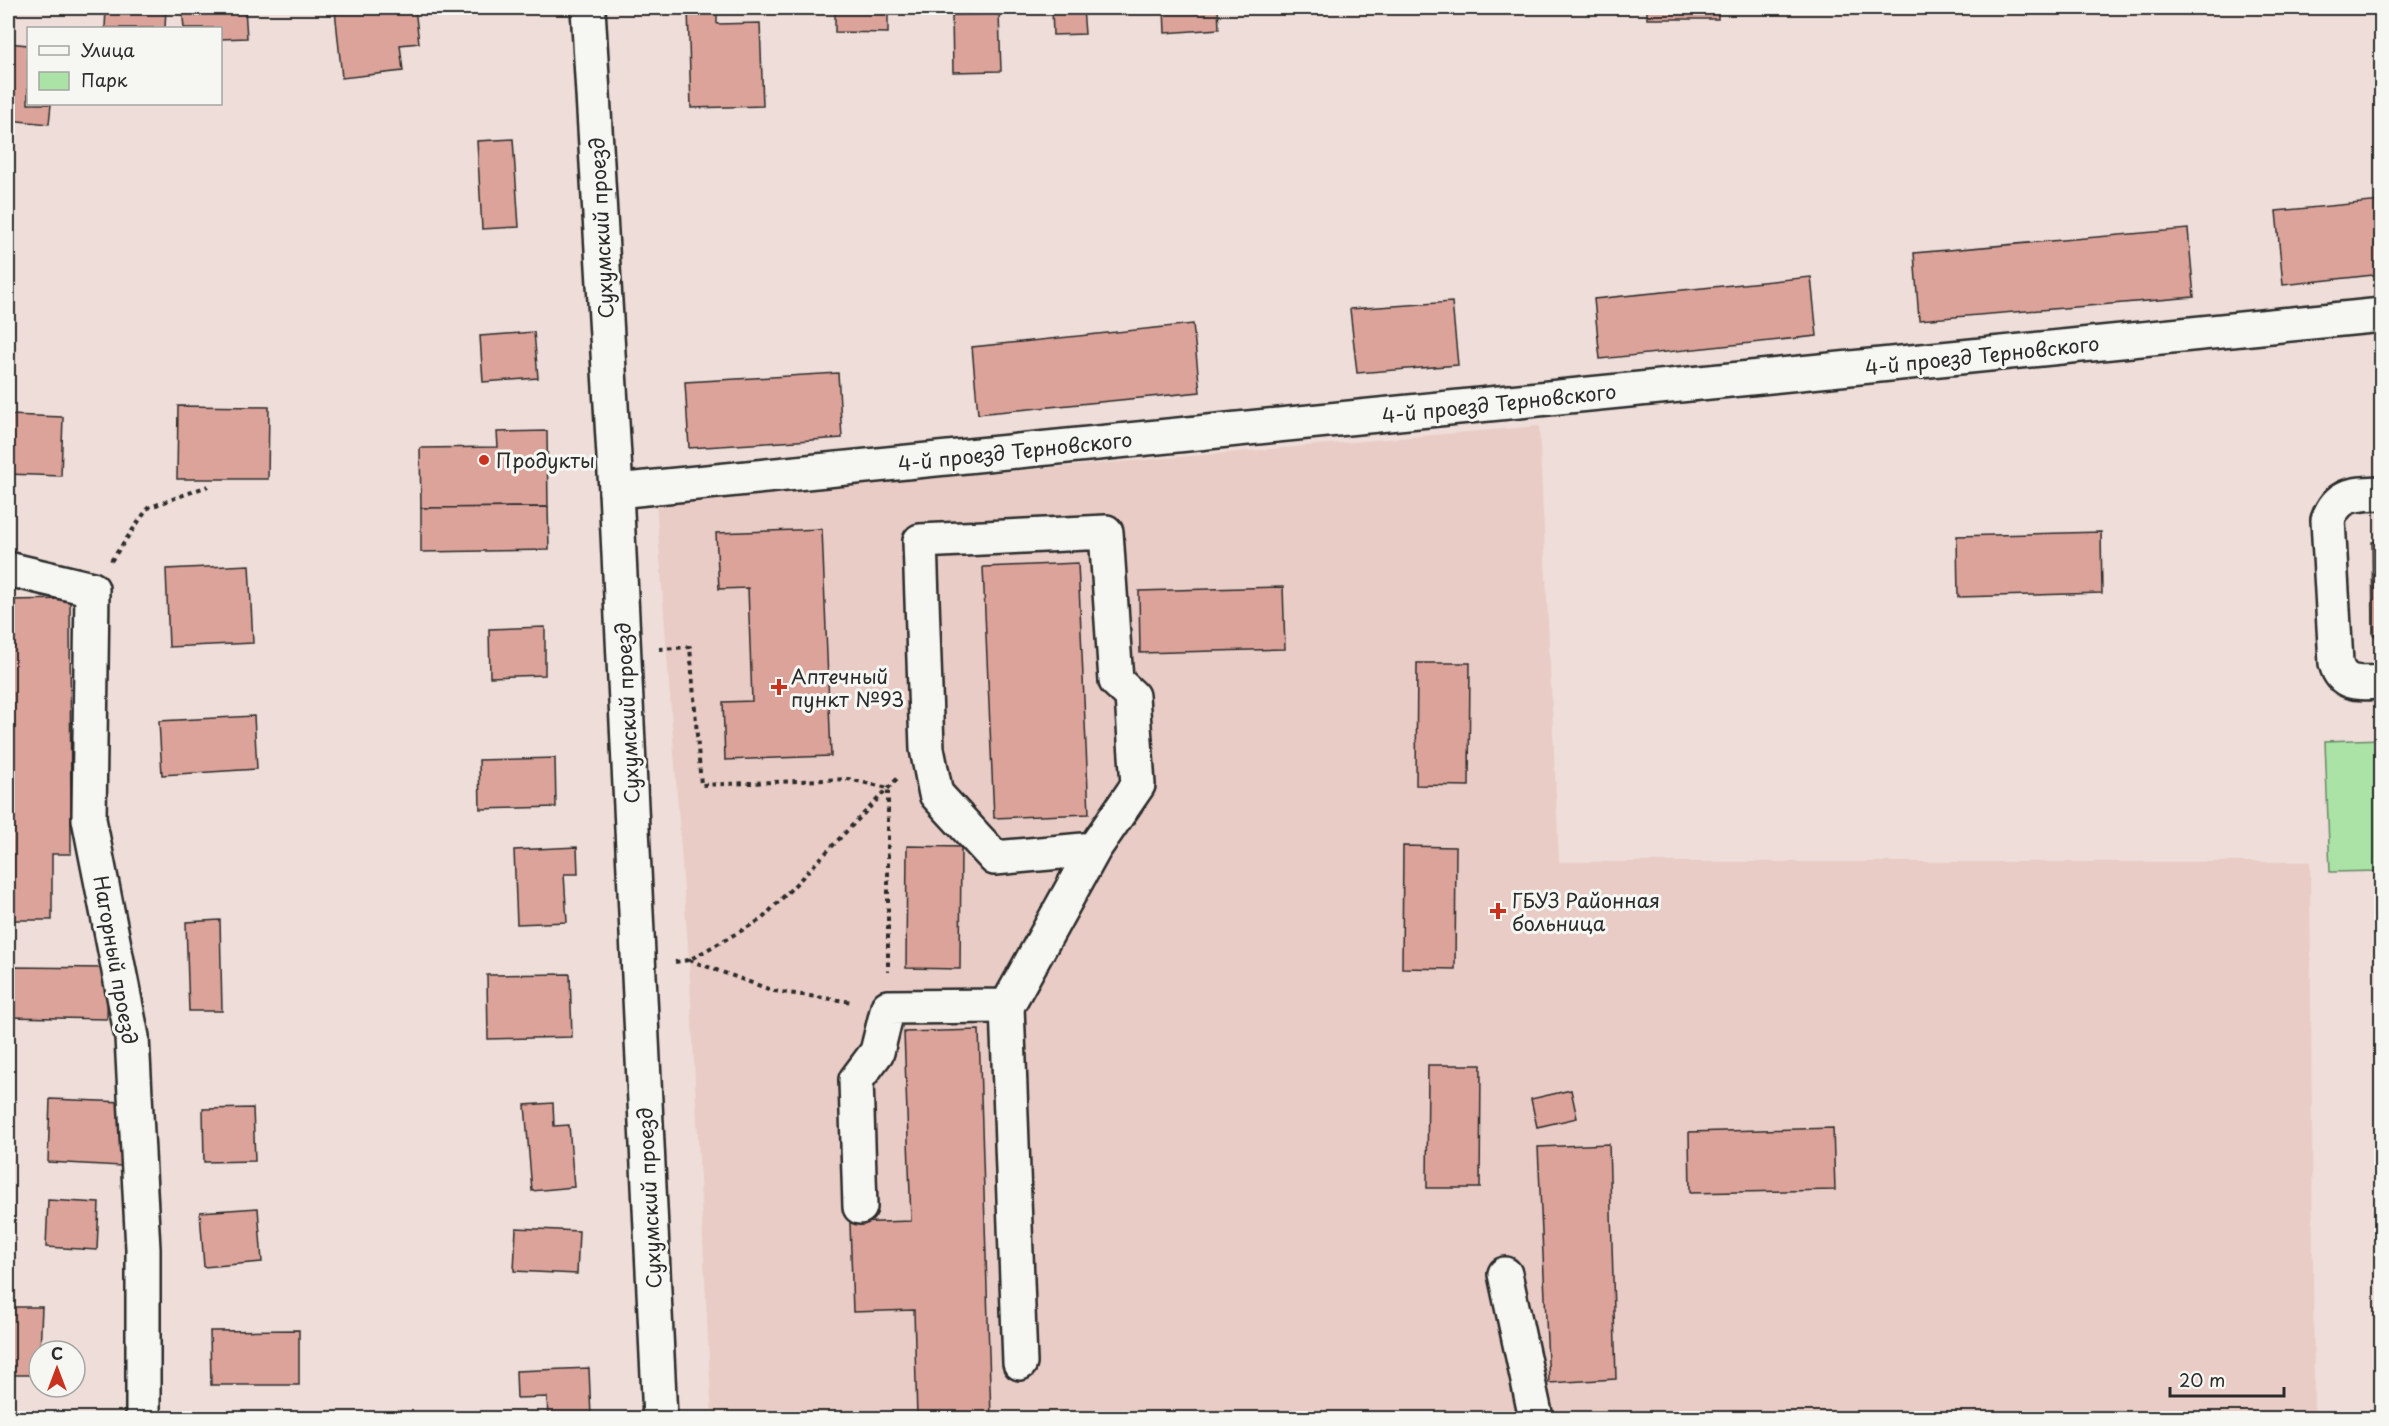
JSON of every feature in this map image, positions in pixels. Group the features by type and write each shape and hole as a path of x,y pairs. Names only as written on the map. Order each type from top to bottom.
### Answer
{"street":[{"name":"Сухумский проезд","path":"588,8 616,491 660,1419"},
{"name":"4-й проезд Терновского","path":"616,491 2382,315"},
{"path":"2382,493 2350,495 2340,501 2331,511 2328,520 2338,671 2353,684 2382,682"},
{"path":"1020,1364 1007,1006 1094,849 1138,785 1132,696 1116,681 1106,532 920,541 927,749 936,794 995,858 1094,849"},
{"path":"8,569 92,589"},
{"name":"Нагорный проезд","path":"92,589 89,819 132,1037 143,1249 143,1419"},
{"path":"860,1207 856,1080 878,1052 888,1007 1007,1006"},
{"path":"1505,1274 1536,1419"}],"path":[{"path":"92,589 148,508 208,486"},
{"path":"624,652 690,647 701,785 848,779 888,788"},
{"path":"638,965 689,960 762,919 927,749"},
{"path":"689,960 774,991 888,1007 888,788"}],"shaded area":[{"name":"ГБУЗ Районная больница","path":"1539,426 1559,862 2310,862 2314,1418 712,1418 689,960 656,502"}],"green space":[{"path":"2381,739 2381,871 2330,872 2325,741"}],"building":[{"path":"106,8 166,8 165,27 105,27"},
{"path":"182,8 245,8 247,38 222,39 222,27 184,27"},
{"path":"415,8 419,43 400,45 403,71 342,78 335,10"},
{"path":"688,8 717,8 717,24 760,23 763,106 691,108"},
{"path":"835,8 888,8 888,33 835,32"},
{"path":"1052,8 1083,8 1085,34 1053,35"},
{"path":"1164,8 1218,8 1219,29 1165,33"},
{"path":"1647,8 1718,8 1718,19 1647,19"},
{"path":"999,14 1001,71 953,72 952,15"},
{"path":"8,43 27,45 27,105 51,105 49,124 8,120"},
{"path":"513,139 519,227 482,229 477,141"},
{"path":"2382,201 2382,274 2283,285 2276,211"},
{"path":"2188,229 2194,297 1919,320 1914,253"},
{"path":"1811,277 1817,336 1600,359 1594,299"},
{"path":"1452,302 1458,365 1357,373 1350,309"},
{"path":"1193,324 1200,392 978,414 972,347"},
{"path":"534,332 538,378 483,382 480,336"},
{"path":"838,373 842,438 689,448 685,382"},
{"path":"178,406 269,407 268,479 177,479"},
{"path":"8,415 63,417 61,476 8,474"},
{"name":"Продукты","path":"547,431 548,507 421,508 420,448 498,447 497,432"},
{"path":"548,507 549,550 421,552 421,508"},
{"path":"822,529 831,756 725,760 723,702 752,701 748,588 719,589 716,533"},
{"path":"2101,532 2102,593 1958,597 1957,536"},
{"path":"2372,542 2382,542 2382,635 2373,635"},
{"path":"1078,563 1089,814 994,818 983,567"},
{"path":"249,565 253,643 169,647 166,569"},
{"path":"1283,587 1285,649 1140,653 1139,591"},
{"path":"70,599 71,854 52,854 52,920 8,920 8,600"},
{"path":"545,627 545,675 490,677 489,629"},
{"path":"1417,663 1470,663 1469,786 1416,785"},
{"path":"254,716 257,769 162,775 159,721"},
{"path":"555,758 556,807 480,809 479,760"},
{"path":"907,846 961,847 960,969 906,968"},
{"path":"1403,846 1456,847 1455,969 1402,968"},
{"path":"577,847 578,874 564,874 567,922 517,924 514,850"},
{"path":"220,920 222,1011 189,1011 186,922"},
{"path":"8,967 108,968 107,1019 8,1017"},
{"path":"570,974 572,1037 488,1039 487,975"},
{"path":"979,1030 991,1418 917,1418 914,1310 853,1312 850,1223 911,1221 904,1032"},
{"path":"1428,1065 1481,1065 1480,1188 1427,1188"},
{"path":"1571,1090 1577,1118 1537,1127 1531,1099"},
{"path":"50,1099 124,1102 121,1166 48,1162"},
{"path":"553,1103 554,1126 569,1125 574,1187 532,1191 525,1105"},
{"path":"253,1108 255,1161 204,1162 203,1109"},
{"path":"1833,1128 1835,1190 1690,1193 1689,1132"},
{"path":"1609,1144 1616,1379 1549,1383 1538,1147"},
{"path":"48,1200 99,1203 97,1250 46,1247"},
{"path":"258,1208 262,1262 204,1267 200,1212"},
{"path":"516,1228 579,1231 577,1274 514,1271"},
{"path":"8,1307 42,1307 41,1339 27,1339 27,1375 8,1375"},
{"path":"299,1330 299,1385 211,1385 210,1331"},
{"path":"589,1368 591,1418 548,1418 547,1397 517,1398 516,1371"}],"place":[{"name":"Продукты","path":"484,460"},
{"name":"Аптечный пункт №93","path":"779,687"},
{"name":"ГБУЗ Районная больница","path":"1498,911"}]}
